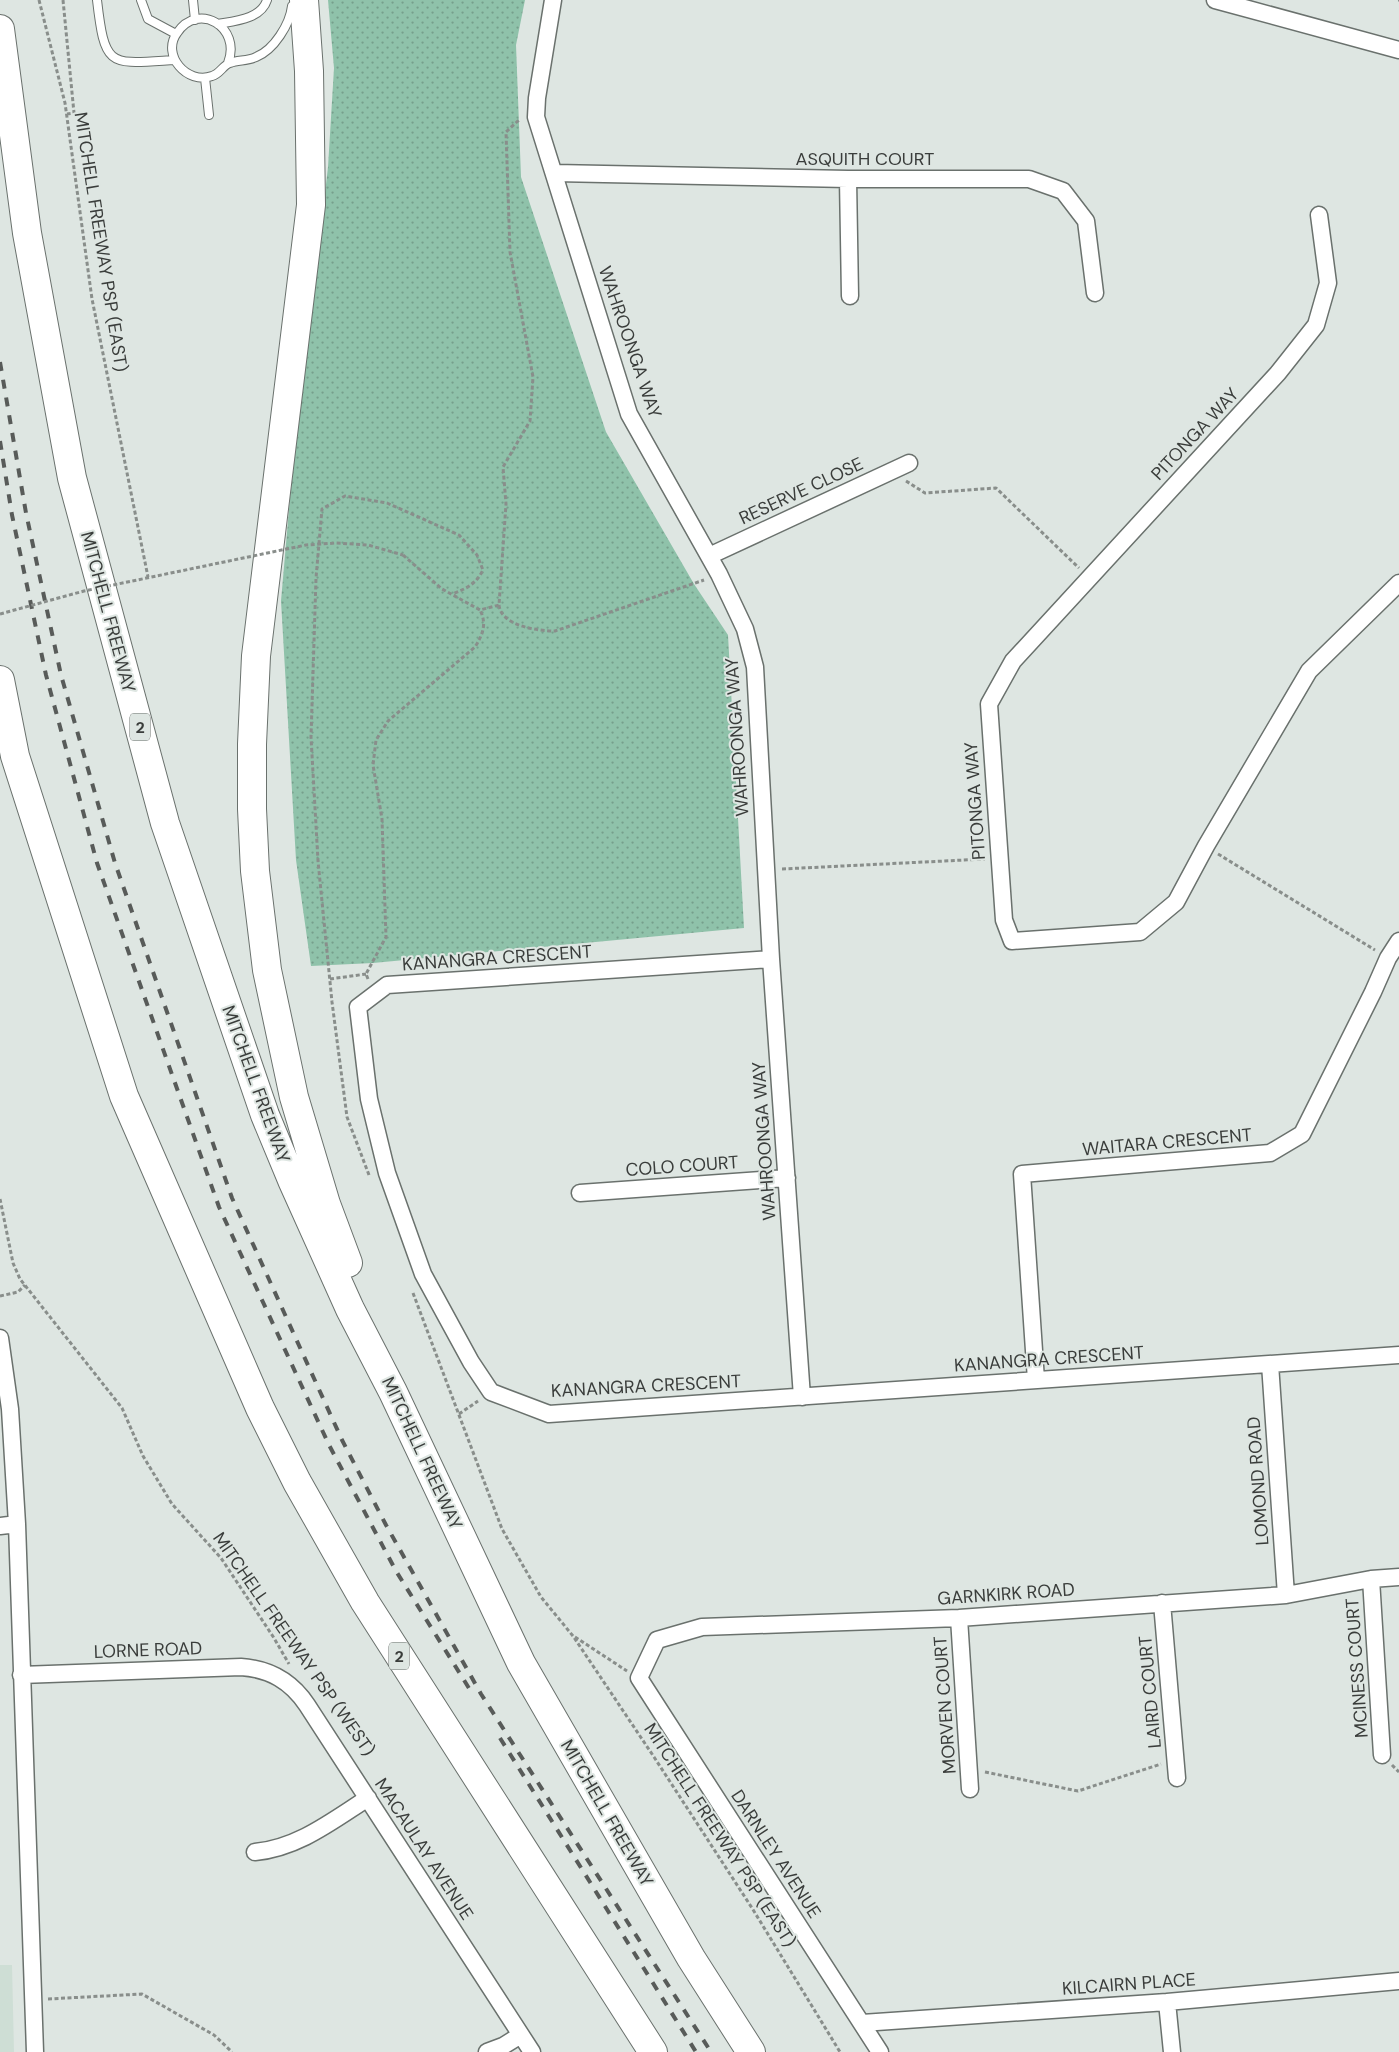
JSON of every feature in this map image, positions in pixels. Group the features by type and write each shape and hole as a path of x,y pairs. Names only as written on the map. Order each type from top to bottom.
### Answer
{"highway":[{"path":"304,0 309,72 311,205 256,656 252,744 252,809 256,871 267,970 294,1097 326,1204 373,1328 393,1392"},
{"name":"MITCHELL FREEWAY","path":"0,29 27,233 72,478 166,823 265,1115 350,1309 393,1392 521,1663 691,1958 750,2052"},
{"name":"2","path":"0,680 15,756 124,1096 264,1417 297,1482 365,1602 653,2052"},
{"path":"0,711 15,756"}],"street":[{"name":"WAHROONGA WAY","path":"553,0 536,98 536,118 555,173 629,414 719,574 745,629 755,667 771,960 802,1397"},
{"path":"1215,0 1399,50"},
{"name":"ASQUITH COURT","path":"555,173 848,180 1029,179 1063,191 1086,221 1095,292"},
{"path":"848,180 850,296"},
{"name":"PITONGA WAY","path":"1319,215 1328,282 1316,325 1278,373 1013,661 989,704 1004,920 1012,941 1140,932 1176,902 1206,846 1309,671 1399,583"},
{"name":"RESERVE CLOSE","path":"709,556 909,463"},
{"name":"WAITARA CRESCENT","path":"1036,1380 1022,1174 1270,1153 1302,1134 1388,958 1399,942"},
{"name":"KANANGRA CRESCENT","path":"771,960 387,986 358,1007 369,1100 387,1173 423,1274 471,1362 491,1392 549,1414 1399,1355"},
{"name":"COLO COURT","path":"580,1193 787,1178"},
{"path":"0,1338 10,1409 17,1524 35,2052"},
{"name":"LOMOND ROAD","path":"1270,1364 1286,1595"},
{"path":"0,1526 17,1524"},
{"name":"GARNKIRK ROAD","path":"638,1678 657,1640 702,1627 959,1618 1286,1595 1371,1579 1399,1577"},
{"name":"MCINESS COURT","path":"1371,1579 1382,1755"},
{"name":"LAIRD COURT","path":"1162,1603 1177,1778"},
{"name":"MORVEN COURT","path":"959,1618 970,1790"},
{"name":"LORNE ROAD","path":"21,1675 241,1667 253,1668 274,1674"},
{"name":"MACAULAY AVENUE","path":"274,1674 301,1695 532,2052"},
{"name":"DARNLEY AVENUE","path":"638,1678 880,2052"},
{"path":"255,1852 270,1851 302,1840 368,1798"},
{"name":"KILCAIRN PLACE","path":"862,2024 1167,2002 1399,1981"},
{"path":"1167,2002 1172,2052"},
{"path":"487,2052 503,2046 521,2035"}],"lane":[{"path":"97,0 104,44 107,52 113,58 132,63 175,60"},
{"path":"141,0 148,19 176,34"},
{"path":"193,0 195,20"},
{"path":"218,24 249,18 266,5 267,0"},
{"path":"228,64 258,57 280,38 291,17 293,0"},
{"path":"195,20 206,20 218,24 226,31 231,44 231,54 228,64 221,71 204,78 191,76 182,71 175,60 172,50 176,34 183,26 195,20"},
{"path":"204,78 209,115"}],"path":[{"name":"MITCHELL FREEWAY PSP (EAST)","path":"39,0 67,114 92,299 148,577"},
{"path":"63,0 74,113 67,114"},
{"path":"536,118 518,119 506,132 510,252 533,377 530,421 503,467 506,504 499,605 502,614 511,622 542,630 555,631 685,588 719,574"},
{"path":"890,472 925,492 996,488 1089,578"},
{"path":"322,509 345,496 387,503 459,535 477,554 483,570 477,581 464,590 452,594"},
{"path":"0,614 75,593 148,577 306,545 336,543 368,545 403,555 442,589 480,610 483,616 484,631 476,647 388,721 376,740 373,765 382,819 386,937 366,974 372,997"},
{"path":"480,610 499,605"},
{"path":"1206,846 1388,958"},
{"path":"766,870 999,858"},
{"path":"330,979 366,974"},
{"name":"MITCHELL FREEWAY PSP (WEST)","path":"0,1199 13,1263 25,1286 122,1408 142,1454 172,1504 221,1558 274,1638 292,1670"},
{"path":"0,1296 18,1292 25,1286"},
{"path":"459,1414 491,1392"},
{"name":"MITCHELL FREEWAY PSP (EAST)","path":"638,1678 573,1636 736,1884 840,2052"},
{"path":"969,1769 1078,1791 1175,1760"},
{"path":"33,2000 142,1994 214,2035 232,2052"}],"shaded area":[{"path":"0,1965 12,1965 14,2052 0,2052"}],"green space":[{"path":"328,0 525,0 516,45 521,177 606,432 694,584 728,635 744,928 373,963 311,966 296,860 281,601 290,498 328,167 334,68"}],"railway":[{"path":"0,362 26,513 61,675 115,863 232,1198 342,1440 386,1525 481,1694 711,2052"},
{"path":"0,441 12,515 46,675 97,863 219,1207 329,1445 396,1571 472,1693"},
{"path":"500,1738 696,2052"}]}
